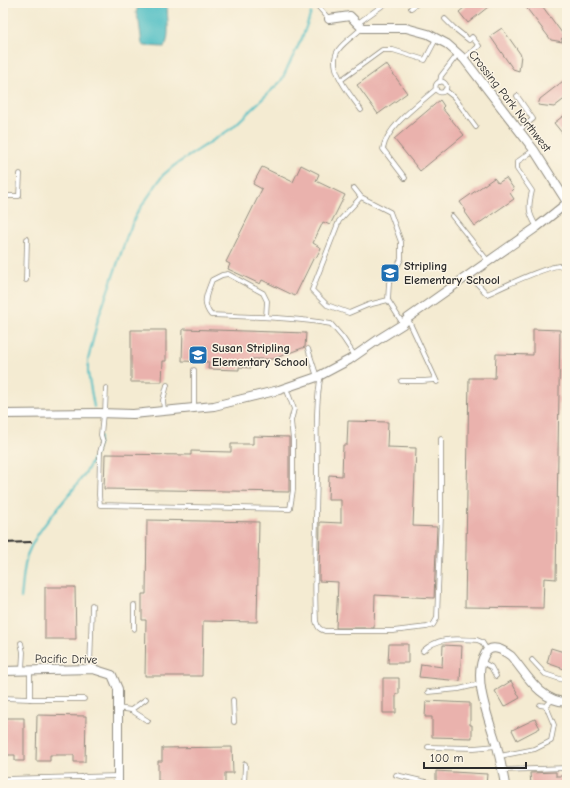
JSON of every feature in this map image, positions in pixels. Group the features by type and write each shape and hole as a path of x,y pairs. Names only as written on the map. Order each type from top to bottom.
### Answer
{"street":[{"name":"Crossing Park Northwest","path":"329,18 350,16 360,26 406,28 428,34 447,44 461,56 519,130 534,150 567,202"},
{"path":"3,414 133,414 214,406 286,387 319,375 355,356 537,227 567,202"},
{"path":"505,785 500,756 485,705 479,676 482,662 487,650 497,648 511,656 541,691 552,699 566,702"},
{"name":"Pacific Drive","path":"3,671 90,669 112,675 118,689 118,785"}],"lane":[{"path":"315,3 329,18"},
{"path":"361,110 340,80 337,74 335,59 338,50 360,26 386,3"},
{"path":"410,8 418,3"},
{"path":"405,178 383,149 386,138 394,127 436,89 437,84 440,82 441,76 461,56 479,46 472,37 469,40 445,19"},
{"path":"340,80 382,50 393,50 425,60 436,38"},
{"path":"440,82 446,84 447,87 445,90"},
{"path":"436,89 441,92 445,90"},
{"path":"445,90 454,97 476,127"},
{"path":"517,96 533,119 519,130"},
{"path":"534,150 517,162 516,165 517,169 532,191 529,210 537,227"},
{"path":"3,196 19,196 20,174"},
{"path":"354,188 361,197 390,212 401,242 401,259 389,283 388,300 405,321 436,381 401,381"},
{"path":"361,197 339,221 312,290 328,305 349,313 368,305 388,300"},
{"path":"452,216 488,261"},
{"path":"26,280 27,239"},
{"path":"469,275 487,294 562,264 567,266"},
{"path":"266,317 267,301 263,293 228,274 212,280 204,302 210,314 299,319 331,324 355,356"},
{"path":"308,349 319,375 315,554 316,621 320,630 393,630 427,627 433,625 435,622 437,618 441,516 441,439"},
{"path":"194,370 194,408"},
{"path":"164,411 163,400 167,385"},
{"path":"106,388 102,413 101,435 103,442 100,452 100,505 290,510 293,483 293,440 291,421 294,409 286,387"},
{"path":"90,669 92,604"},
{"path":"134,605 134,629"},
{"path":"423,651 430,644 441,640 477,640 482,642 487,650"},
{"path":"21,643 30,698"},
{"path":"532,660 545,674 566,681 566,702"},
{"path":"482,662 491,667 496,676"},
{"path":"428,692 459,689 481,683"},
{"path":"3,698 84,699"},
{"path":"131,710 146,699"},
{"path":"546,706 552,699"},
{"path":"233,700 234,722"},
{"path":"540,705 546,706"},
{"path":"500,756 534,749 551,741 554,725 546,706"},
{"path":"118,708 131,710 148,721"},
{"path":"428,747 474,748 497,746"},
{"path":"244,785 245,764"},
{"path":"503,770 567,768"},
{"path":"84,776 86,785"},
{"path":"3,779 118,776"},
{"path":"396,776 439,785"}],"water":[{"path":"139,3 165,3 167,5 168,33 164,47 145,46 142,44 139,22 136,13"}],"building":[{"path":"470,3 493,3 468,23 459,12"},
{"path":"529,3 540,3 564,36 561,39 563,42 551,40 525,6"},
{"path":"502,28 521,55 519,71 513,69 490,36"},
{"path":"386,64 407,93 378,114 357,85"},
{"path":"567,78 567,97 554,107 538,105 540,99"},
{"path":"440,100 444,106 442,108 464,135 420,171 394,139"},
{"path":"567,113 567,139 554,123"},
{"path":"301,165 319,174 316,181 345,195 330,225 323,222 313,243 321,248 316,258 314,257 295,296 262,280 260,284 228,269 230,264 226,262 262,189 253,184 262,167 293,182"},
{"path":"494,178 498,183 506,178 514,189 510,193 514,199 475,226 460,202"},
{"path":"183,329 306,333 305,347 273,359 251,359 251,368 239,367 239,370 208,369 209,362 182,361"},
{"path":"533,329 560,330 556,579 544,578 543,608 465,607 469,378 495,378 496,354 533,355"},
{"path":"131,330 166,330 166,361 163,361 162,382 131,382"},
{"path":"348,421 388,422 387,447 416,448 413,526 437,527 434,598 375,595 374,628 336,628 338,582 319,581 320,522 341,523 341,500 328,500 329,475 342,476 343,445 347,445"},
{"path":"253,436 289,437 289,492 104,489 105,454 191,455 191,451 231,452 231,444 253,444"},
{"path":"147,520 259,522 257,622 203,621 202,676 145,676 146,620 142,620 142,594 146,594"},
{"path":"45,587 75,587 76,639 45,639"},
{"path":"389,644 408,644 408,663 388,663"},
{"path":"443,645 462,646 460,681 419,677 421,664 442,667"},
{"path":"551,648 567,653 567,670 547,663"},
{"path":"383,678 399,678 399,694 396,694 396,713 383,713"},
{"path":"511,681 520,698 504,707 495,691"},
{"path":"426,701 470,703 470,725 472,725 472,738 432,737 432,717 425,717"},
{"path":"37,715 86,716 85,762 74,762 74,755 50,755 50,761 36,761"},
{"path":"3,718 24,718 24,761 15,761 15,755 3,755"},
{"path":"535,719 540,728 517,740 512,730"},
{"path":"232,747 233,773 225,773 225,785 162,785 162,781 158,781 158,761 162,761 162,748"},
{"path":"436,771 487,774 486,785 442,784 436,781"},
{"path":"556,772 556,776 565,776 565,785 531,785 530,773"}],"waterway":[{"path":"94,407 88,373 88,360 98,319 127,236 137,213 163,175 175,165 232,128 281,81 302,38 311,13"},
{"path":"21,598 24,569 28,553 46,523 79,482 89,467 96,452 100,436"}],"railway":[{"path":"3,543 31,542"}],"place":[{"name":"Stripling Elementary School","path":"390,273"},
{"name":"Susan Stripling Elementary School","path":"198,355"}]}
